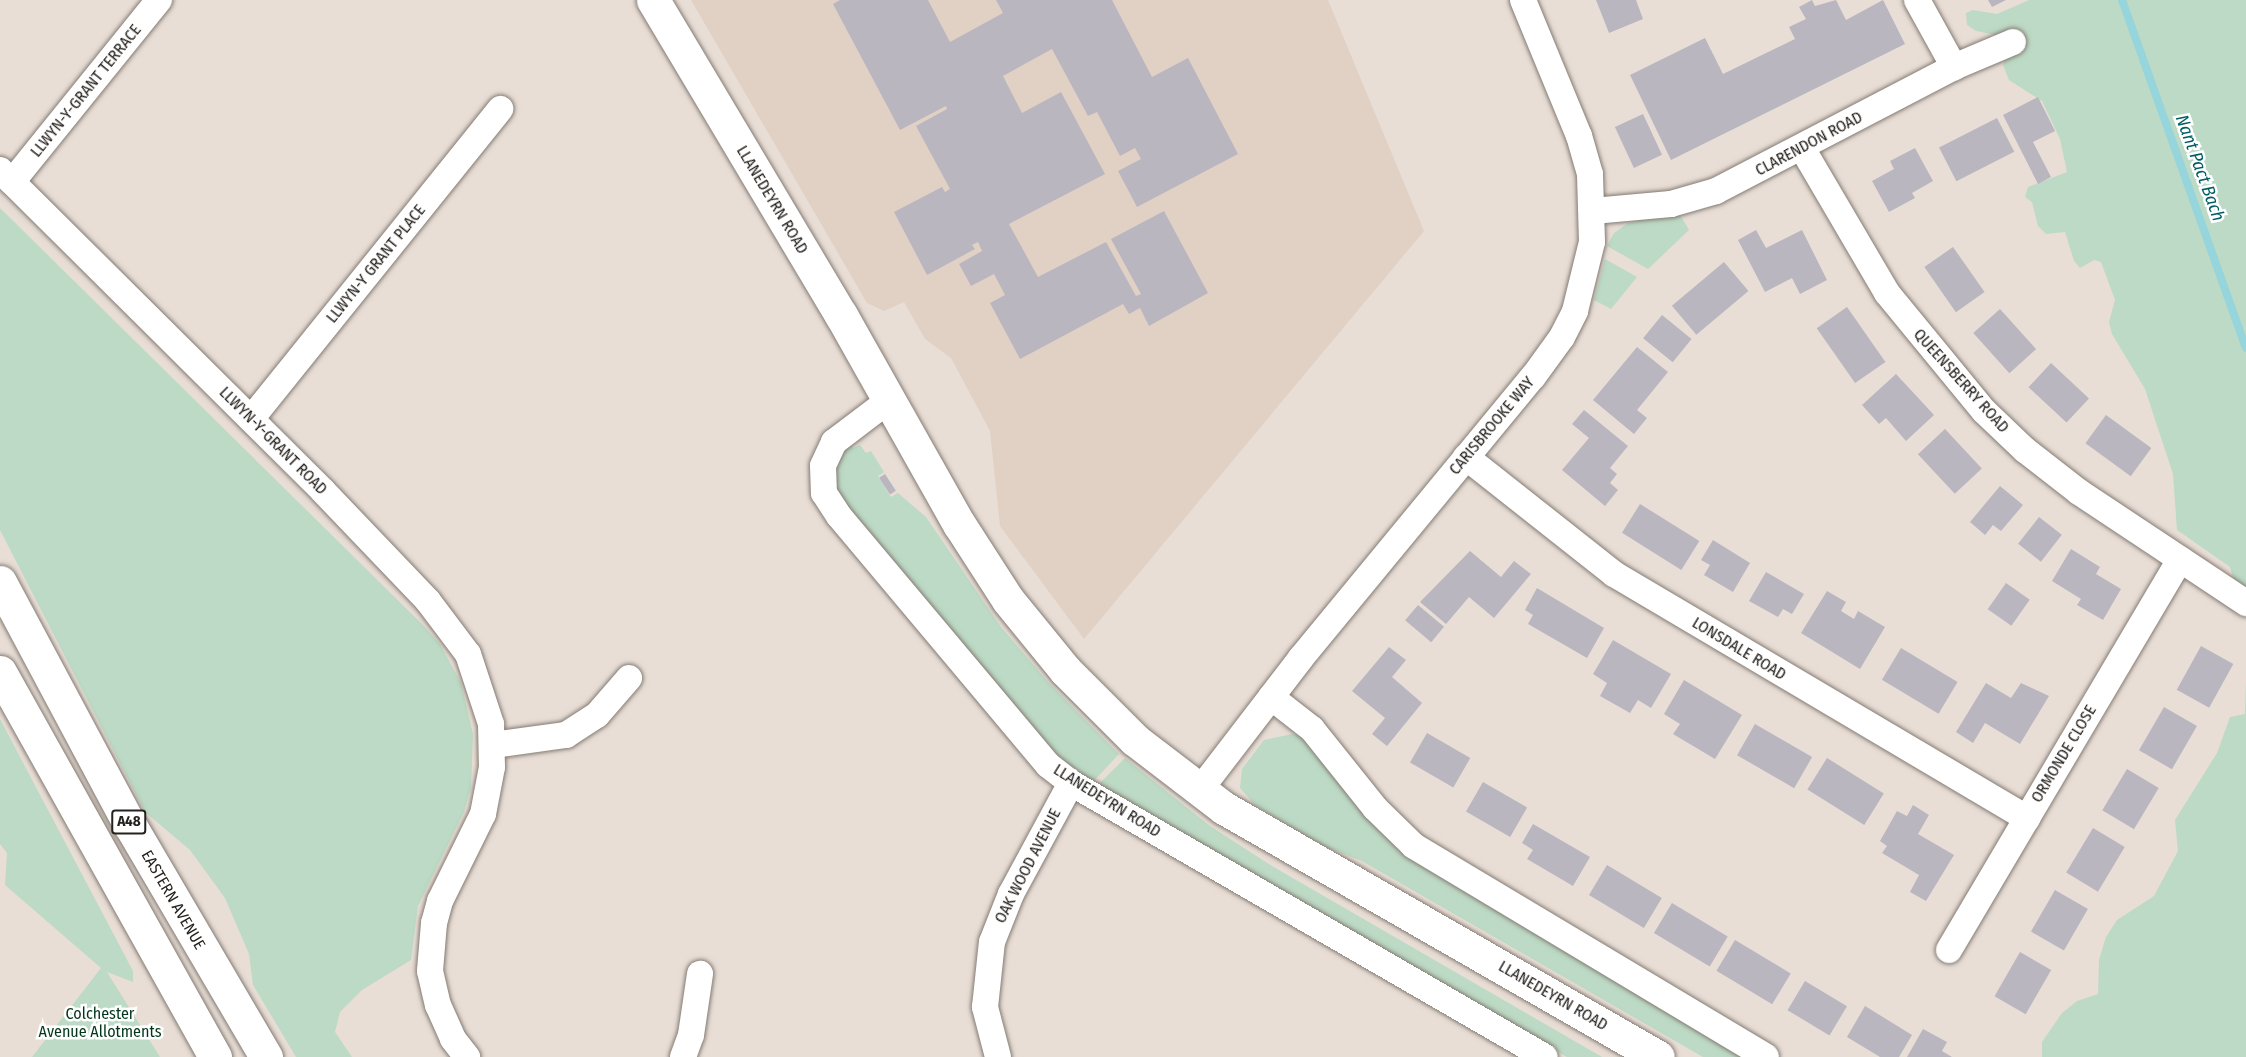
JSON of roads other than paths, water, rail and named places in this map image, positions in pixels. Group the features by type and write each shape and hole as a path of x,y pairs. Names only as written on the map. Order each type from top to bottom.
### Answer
{"main road":[{"name":"LLANEDEYRN ROAD","path":"653,0 988,571 1029,628 1135,740 1199,791 1280,841 1658,1057"},
{"name":"EASTERN AVENUE","path":"0,582 130,825 266,1057"},
{"name":"A48","path":"0,672 215,1057"}],"street":[{"name":"LLWYN-Y-GRANT TERRACE","path":"6,176 159,0"},
{"name":"CARISBROOKE WAY","path":"1199,791 1271,697 1562,337 1589,265 1593,211 1582,145 1523,0"},
{"path":"1917,0 1954,68"},
{"name":"CLARENDON ROAD","path":"1593,211 1651,207 1694,199 1802,148 1954,68 2013,42"},
{"name":"LLWYN-Y GRANT PLACE","path":"251,418 500,109"},
{"name":"QUEENSBERRY ROAD","path":"1802,148 1887,293 1936,357 1984,411 2048,469 2246,603"},
{"name":"LLWYN-Y-GRANT ROAD","path":"6,176 251,418 453,630 480,679 493,745 483,814 440,901 431,945 430,971 438,1005 453,1039 468,1057"},
{"name":"LLANEDEYRN ROAD","path":"888,401 834,442 823,466 824,493 839,516 1035,751 1071,783 1545,1057"},
{"name":"LONSDALE ROAD","path":"1466,457 1614,574 2026,818"},
{"name":"ORMONDE CLOSE","path":"1949,950 2180,559"},
{"path":"493,745 566,735 597,715 629,678"},
{"path":"1271,697 1324,741 1375,808 1414,846 1766,1057"},
{"name":"OAK WOOD AVENUE","path":"998,1057 985,1006 992,942 1011,894 1071,783"},
{"path":"683,1057 691,1035 700,974"}],"waterway":[{"name":"Nant Pact Bach","path":"2122,0 2246,348"}],"park label":[{"name":"Colchester Avenue Allotments","path":"100,1023"}]}
